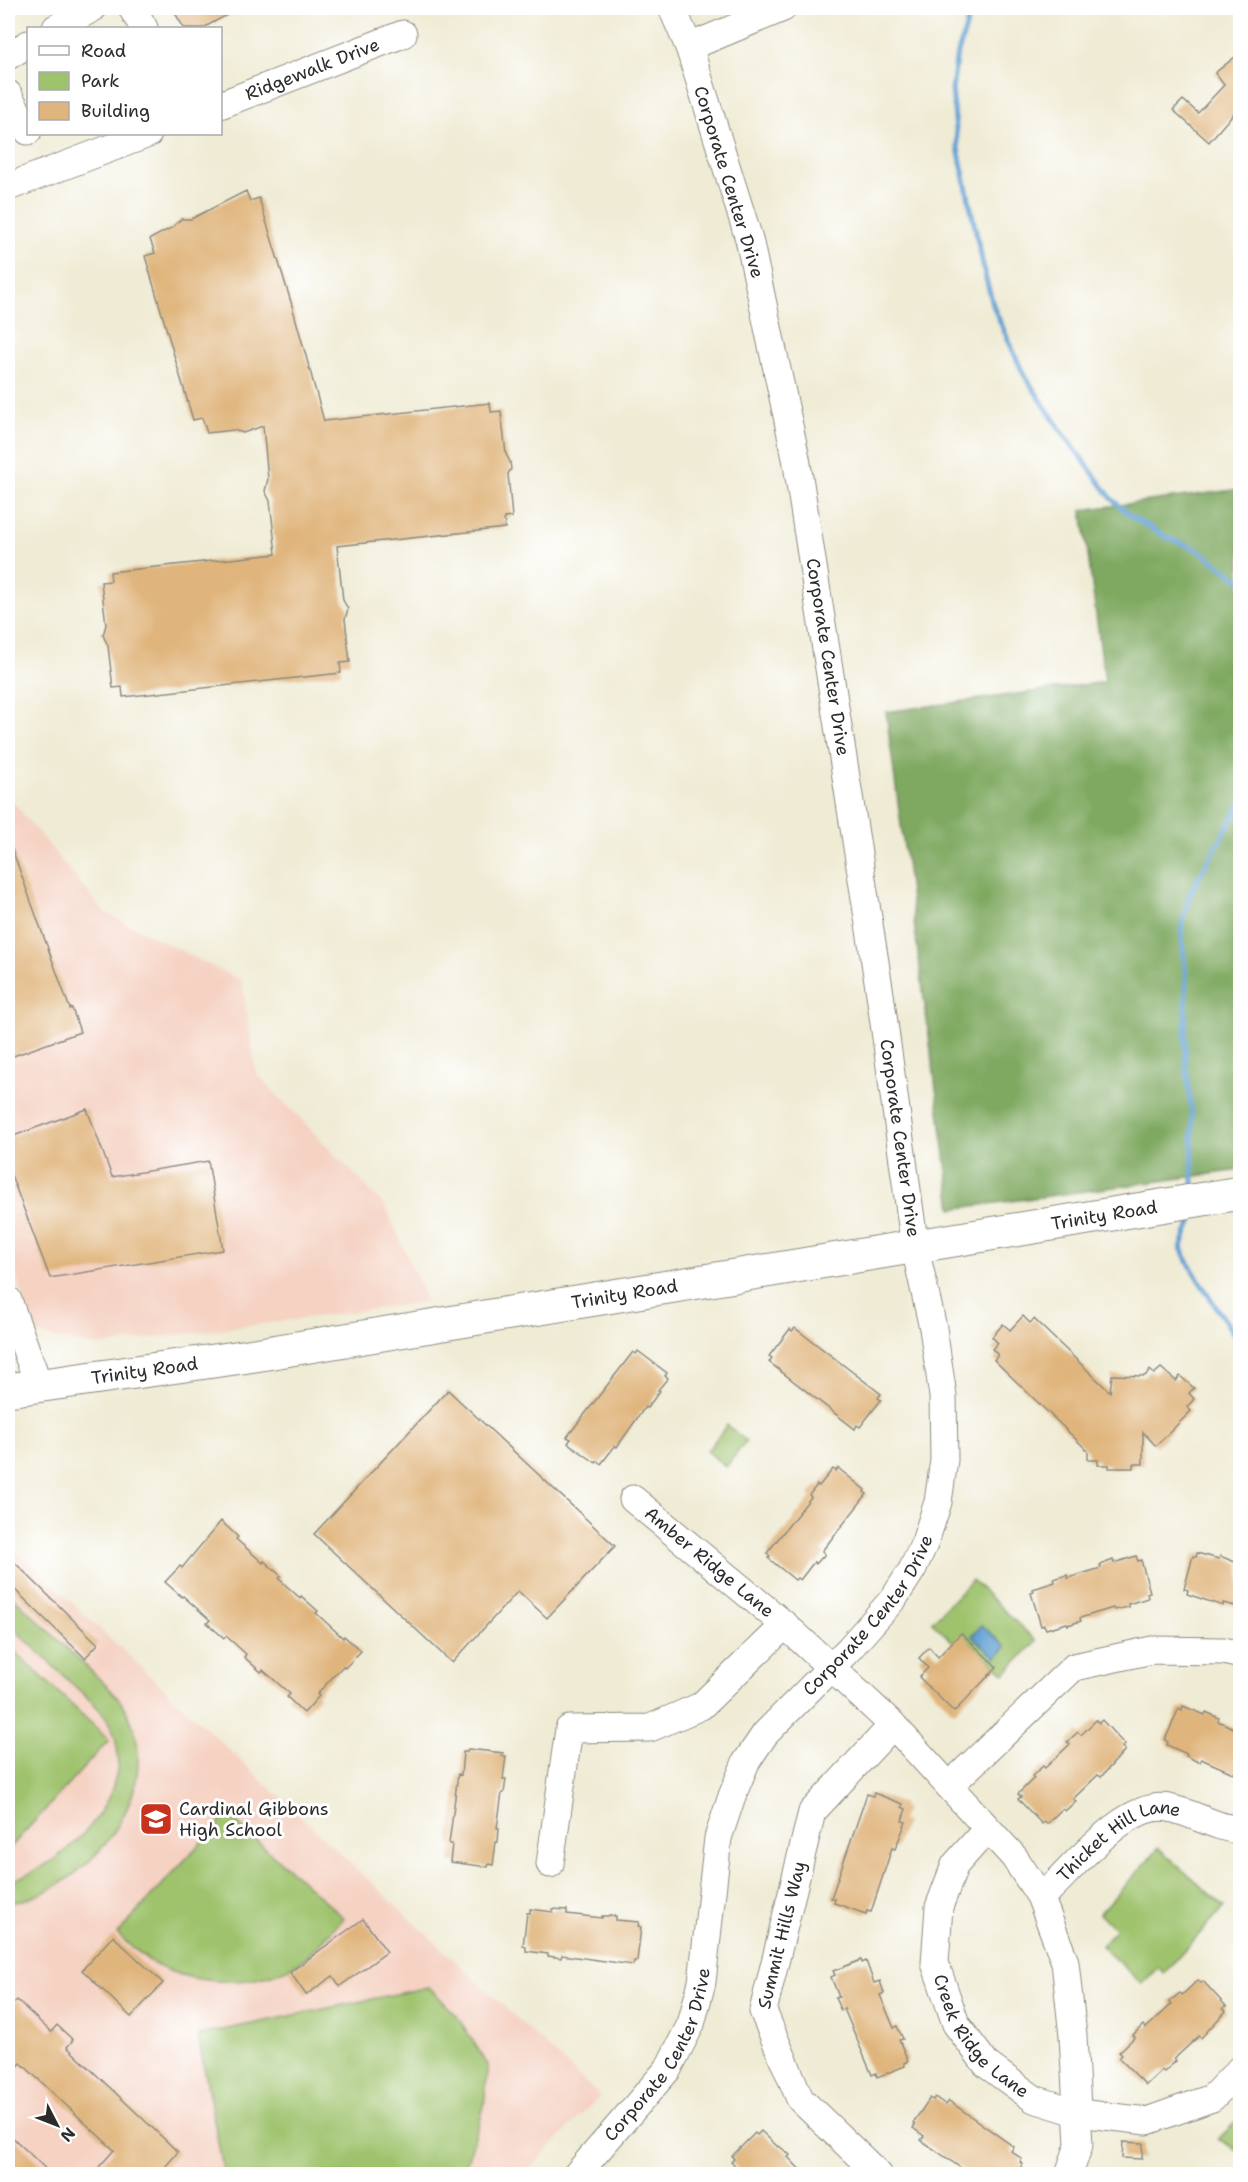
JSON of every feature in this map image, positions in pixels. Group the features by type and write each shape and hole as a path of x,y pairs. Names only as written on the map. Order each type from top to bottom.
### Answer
{"main road":[{"name":"Trinity Road","path":"23,1388 242,1357 1240,1193"}],"street":[{"path":"58,27 93,8"},
{"path":"132,8 143,27"},
{"name":"Corporate Center Drive","path":"577,2175 668,2069 692,2024 702,1982 718,1838 746,1762 765,1734 894,1598 912,1570 925,1542 938,1502 944,1460 943,1396 933,1328 915,1248 880,994 796,458 749,239 689,47 672,8"},
{"path":"689,47 783,8"},
{"name":"Ridgewalk Drive","path":"222,104 403,34"},
{"path":"8,56 27,45"},
{"path":"8,94 27,124"},
{"path":"31,135 46,173"},
{"path":"8,187 144,135"},
{"path":"8,1300 23,1388"},
{"name":"Amber Ridge Lane","path":"633,1499 785,1625 831,1667"},
{"name":"Amber Ridge Lane","path":"550,1864 569,1729 650,1728 700,1706 785,1625"},
{"path":"949,1786 1074,1667 1152,1650 1224,1651 1240,1655"},
{"path":"831,1667 893,1725 1014,1857 1040,1896 1065,1962 1079,2113 1079,2145 1069,2175"},
{"name":"Summit Hills Way","path":"878,2175 800,2099 763,2012 812,1812 893,1725"},
{"name":"Thicket Hill Lane","path":"1040,1896 1120,1821 1146,1808 1168,1808 1229,1829 1240,1830"},
{"name":"Creek Ridge Lane","path":"987,1829 955,1865 939,1907 935,1963 957,2024 986,2064 1034,2099 1079,2113 1147,2121 1212,2098 1240,2069"}],"shaded area":[{"path":"8,796 104,912 242,981 256,1073 386,1207 427,1302 95,1346 36,1334 8,1252"},
{"name":"Cardinal Gibbons High School","path":"8,1543 600,2096 525,2174 8,2174"}],"green space":[{"path":"1240,489 1240,1170 952,1209 886,712 1105,682 1082,510"},
{"path":"727,1425 746,1441 726,1467 707,1451"},
{"path":"972,1580 1036,1641 1005,1674 961,1634 953,1642 932,1622"},
{"path":"8,1592 110,1689 131,1720 138,1754 134,1788 121,1820 100,1850 73,1875 42,1893 8,1903 8,1881 31,1873 54,1859 76,1842 94,1821 108,1798 116,1773 117,1748 109,1723 101,1712 8,1623"},
{"path":"8,1645 109,1740 8,1850"},
{"path":"227,1814 344,1918 298,1963 264,1977 227,1981 190,1977 172,1972 151,1962 117,1934"},
{"path":"1159,1848 1224,1907 1164,1973 1158,1967 1142,1984 1101,1946 1116,1929 1099,1914"},
{"path":"429,1987 457,2016 488,2065 484,2106 469,2156 459,2174 224,2174 198,2035"},
{"path":"1240,2118 1240,2152 1218,2139"}],"water":[{"path":"982,1625 1006,1647 996,1658 972,1636"}],"building":[{"path":"172,8 240,8 205,27 183,27"},
{"path":"1240,53 1240,106 1209,142 1173,110 1183,100 1198,113 1224,85 1215,73"},
{"path":"246,191 250,201 259,198 324,421 490,403 491,412 501,411 506,454 511,469 508,474 512,517 504,518 505,528 337,546 343,600 348,609 345,619 350,662 340,663 341,673 123,697 122,687 113,688 108,646 103,635 106,625 101,582 111,581 110,572 276,554 270,501 265,491 268,479 263,426 243,433 234,430 207,433 202,418 193,420 145,256 155,253 150,239 173,227 181,219 191,219"},
{"path":"8,841 80,1032 8,1058"},
{"path":"87,1109 112,1177 208,1161 223,1250 50,1278 8,1167 8,1138"},
{"path":"1023,1316 1030,1323 1034,1319 1110,1392 1112,1375 1145,1376 1150,1370 1154,1374 1161,1368 1176,1381 1180,1376 1194,1388 1189,1393 1194,1399 1187,1407 1191,1411 1156,1446 1143,1432 1143,1464 1133,1464 1133,1468 1109,1468 1109,1465 1098,1465 1098,1460 1088,1460 1088,1451 994,1360 998,1355 992,1349 998,1343 992,1337 1003,1324 1010,1330"},
{"path":"795,1328 881,1394 878,1398 881,1400 860,1427 857,1425 855,1429 769,1362 772,1358 769,1356 790,1329 792,1331"},
{"path":"638,1351 667,1373 665,1376 668,1378 617,1447 615,1446 601,1464 597,1461 596,1463 568,1443 571,1439 567,1437 633,1352 636,1354"},
{"path":"448,1390 615,1546 547,1618 518,1591 452,1663 314,1534"},
{"path":"838,1468 867,1494 822,1551 825,1554 816,1564 814,1562 800,1580 797,1578 795,1580 768,1558 770,1556 767,1553 811,1497 809,1495 817,1485 819,1486 833,1469 836,1471"},
{"path":"221,1521 238,1537 236,1539 281,1576 279,1579 318,1611 316,1613 343,1638 344,1636 361,1651 345,1668 343,1666 317,1694 319,1696 304,1713 287,1697 290,1694 244,1657 246,1654 207,1623 210,1620 165,1582 180,1566 182,1568"},
{"path":"1197,1553 1219,1559 1220,1556 1240,1564 1240,1607 1223,1603 1223,1606 1187,1594 1188,1590 1184,1589 1193,1556 1196,1557"},
{"path":"8,1556 98,1644 85,1658 8,1583"},
{"path":"1136,1556 1138,1561 1141,1560 1150,1592 1147,1593 1148,1598 1128,1604 1129,1607 1114,1610 1113,1608 1080,1618 1081,1621 1068,1625 1067,1623 1046,1629 1044,1625 1041,1626 1031,1593 1034,1592 1033,1589 1055,1582 1054,1579 1067,1575 1068,1578 1101,1568 1100,1565 1113,1560 1114,1563"},
{"path":"961,1633 997,1667 954,1712 919,1677 928,1668 919,1658 929,1647 938,1657"},
{"path":"1183,1706 1205,1715 1206,1712 1219,1718 1218,1721 1240,1731 1240,1776 1201,1759 1198,1762 1167,1745 1168,1742 1165,1740 1179,1708 1182,1710"},
{"path":"1096,1720 1099,1723 1102,1720 1125,1745 1122,1747 1125,1750 1101,1777 1098,1775 1073,1799 1076,1801 1065,1811 1062,1809 1047,1824 1044,1822 1042,1824 1018,1799 1021,1797 1018,1794 1034,1778 1032,1776 1043,1766 1045,1768 1070,1744 1067,1742 1078,1732 1081,1735"},
{"path":"468,1749 503,1753 502,1756 506,1756 503,1779 506,1779 497,1828 499,1828 498,1842 496,1842 493,1865 489,1864 488,1867 450,1862 452,1844 449,1844 458,1774 461,1775 463,1752 467,1752"},
{"path":"874,1793 903,1804 902,1807 906,1809 902,1821 906,1822 895,1849 892,1848 871,1912 867,1911 866,1914 834,1903 835,1899 831,1898 867,1794 873,1796"},
{"path":"530,1909 553,1912 553,1909 567,1910 567,1914 602,1918 602,1916 616,1916 616,1920 639,1922 638,1926 641,1927 637,1961 634,1961 633,1965 562,1955 561,1958 526,1951 526,1947 523,1946 527,1913 530,1913"},
{"path":"363,1919 387,1952 340,1986 333,1976 306,1995 290,1972"},
{"path":"113,1936 163,1983 131,2017 82,1970"},
{"path":"861,1960 862,1963 866,1961 874,1983 880,1981 884,1993 880,1995 894,2028 897,2026 903,2039 899,2040 908,2061 904,2063 905,2066 877,2077 876,2073 872,2075 844,2009 841,2011 835,1998 839,1997 831,1977 835,1975 833,1971"},
{"path":"1198,1980 1201,1983 1203,1981 1226,2006 1223,2008 1226,2011 1201,2038 1199,2036 1174,2059 1176,2061 1146,2085 1119,2058 1122,2055 1119,2052 1135,2037 1133,2035 1143,2025 1146,2028 1172,2004 1169,2002 1180,1993 1182,1995"},
{"path":"17,2000 51,2032 57,2025 73,2040 67,2047 178,2152 158,2175 92,2175 114,2150 21,2063 8,2077 8,2009"},
{"path":"935,2097 946,2105 949,2101 1014,2147 1011,2151 1022,2159 1020,2162 1023,2164 1015,2175 971,2175 921,2140 924,2136 913,2128 915,2125 913,2123 930,2098 933,2100"},
{"path":"761,2131 790,2155 788,2157 805,2175 744,2175 731,2162 734,2159 732,2156 755,2133 757,2135"},
{"path":"8,2133 52,2175 8,2175"},
{"path":"1123,2142 1143,2143 1142,2159 1122,2158"}],"waterway":[{"path":"972,8 956,59 952,90 958,148 994,308 1023,373 1060,429 1112,499 1132,517 1166,537 1198,550 1240,580"},
{"path":"1193,1184 1192,1115 1185,1057 1186,976 1181,929 1190,893 1240,805"},
{"path":"1193,1217 1181,1248 1240,1344"}],"place":[{"name":"Cardinal Gibbons High School","path":"156,1819"}]}
